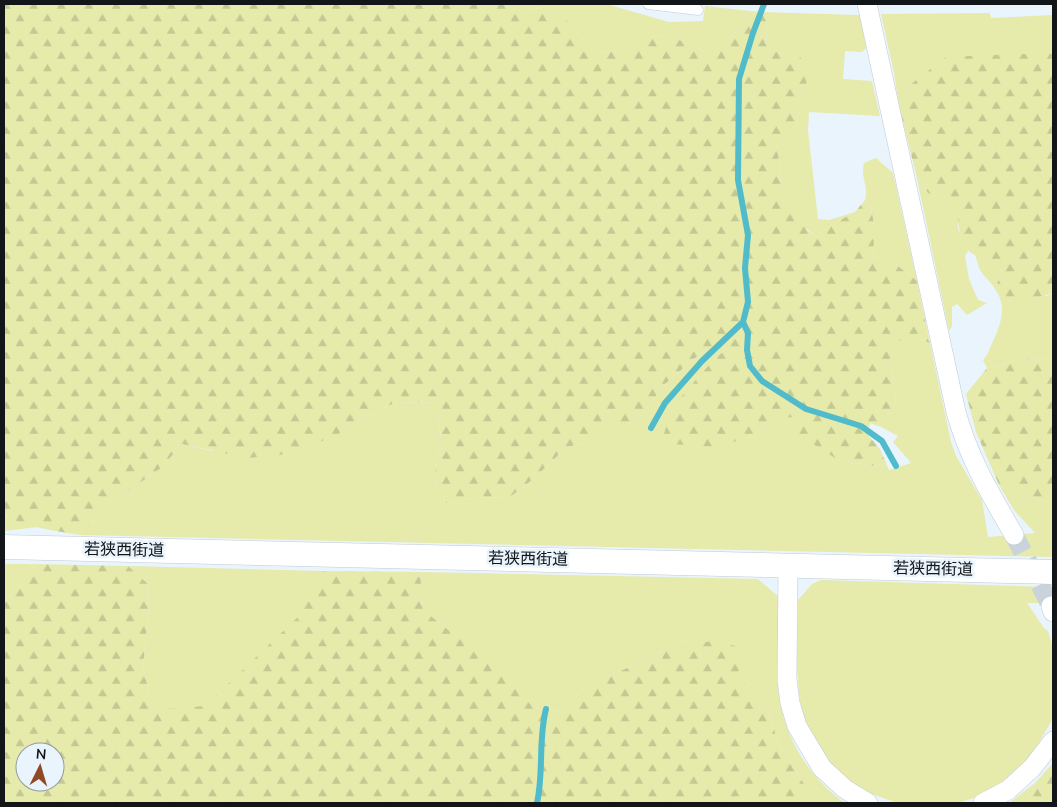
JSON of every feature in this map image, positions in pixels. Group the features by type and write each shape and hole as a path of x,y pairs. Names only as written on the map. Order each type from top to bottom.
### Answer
{"street":[{"path":"866,4 958,420 977,470 1014,535"},
{"name":"若狭西街道","path":"4,547 1053,572"},
{"path":"788,565 787,680 790,703 797,726 822,768 845,789 868,803"},
{"path":"983,803 1008,790 1032,768 1053,741"}],"lane":[{"path":"648,4 698,10"}],"green space":[{"path":"4,4 505,4 523,12 543,7 564,17 583,39 603,53 621,51 652,35 675,38 706,52 743,27 750,11 761,12 766,21 767,50 782,53 793,50 800,56 805,71 807,88 800,103 797,127 777,141 781,184 791,213 807,215 807,230 815,236 855,212 865,200 869,205 873,219 873,256 893,262 917,281 930,343 914,337 897,341 890,360 896,401 881,427 870,423 867,434 880,449 886,463 875,466 838,460 798,434 798,418 785,417 747,438 715,447 672,444 664,434 672,407 710,364 727,348 716,344 695,358 666,383 634,424 608,422 592,441 567,447 532,480 510,497 472,498 446,503 434,479 441,439 437,403 396,402 362,419 334,437 280,455 247,458 182,444 161,468 114,501 81,535 40,528 10,518 4,513"},
{"path":"505,4 606,4 669,22 703,21 705,6 750,11 743,27 706,52 675,38 653,35 621,51 603,53 583,39 564,17 543,7 523,12"},
{"path":"761,12 860,15 866,48 862,52 845,51 843,79 872,81 880,116 809,112 808,130 818,219 829,220 855,212 815,236 791,214 781,184 777,141 797,127 800,103 807,88 782,53 767,50 766,21"},
{"path":"990,13 991,18 1053,15 1053,54 1020,54 910,85 899,106 881,14"},
{"path":"1053,54 1053,293 1022,302 1001,298 997,284 1002,271 966,248 960,231 956,206 928,193 916,174 899,106 910,85 946,57"},
{"path":"876,158 893,173 917,281 893,262 873,256 873,219 869,205 865,200 866,190 863,168 864,163"},
{"path":"916,174 928,193 957,206 958,229 968,251 965,256 969,279 978,300 987,303 967,315 957,304 952,307 952,326 949,331"},
{"path":"975,255 992,263 1002,271 997,284 1047,296 1053,293 1053,360 1029,358 987,368 983,360 998,330 1002,306 1000,297 980,270"},
{"path":"914,337 930,343 951,442 956,456 982,500 988,537 1035,533 1014,510 999,485 1044,501 1053,502 1053,557 81,535 114,501 161,468 182,444 212,451 334,437 362,419 396,402 437,403 441,439 434,479 446,503 472,498 510,497 532,480 567,447 592,441 608,421 634,424 666,383 695,358 716,344 727,348 710,364 747,438 785,417 798,418 823,449 838,460 875,466 886,463 889,470 911,463 893,442 898,436 881,427 896,401 890,360 897,340"},
{"path":"1029,358 1053,360 1053,502 1044,501 999,485 976,432 966,394 987,368"},
{"path":"4,513 8,517 38,527 4,531"},
{"path":"4,564 36,564 12,595 4,602"},
{"path":"36,564 128,566 148,584 149,605 143,666 153,710 205,706 299,616 322,571 420,572 423,610 513,681 533,708 563,711 588,684 630,667 663,650 717,640 738,647 739,673 759,707 768,711 779,744 816,803 4,803 4,602 12,595"},
{"path":"128,566 322,571 300,616 205,707 153,710 143,666 149,605 148,584"},
{"path":"420,572 758,579 780,598 777,677 783,717 788,731 803,759 812,771 833,794 845,803 816,803 779,744 768,711 759,707 739,673 663,650 630,667 588,684 563,711 533,708 512,681 423,610"},
{"path":"821,580 1053,587 1053,603 1027,603 1048,631 1053,648 1053,718 1024,764 1002,783 977,797 958,803 897,803 872,794 851,783 830,763 815,740 803,717 799,695 797,666 798,600 812,584"},
{"path":"1053,763 1053,803 1028,803 1035,783"},
{"path":"1035,783 1028,803 1009,803"}],"waterway":[{"path":"651,428 665,403 702,361 743,322 748,302 745,268 748,235 738,180 739,79 764,4"},
{"path":"743,322 748,333 747,350 750,366 762,381 806,409 861,426 882,441 896,466"},
{"path":"537,803 542,732 546,709"}],"tunnel":[{"path":"1014,535 1051,606"}]}
